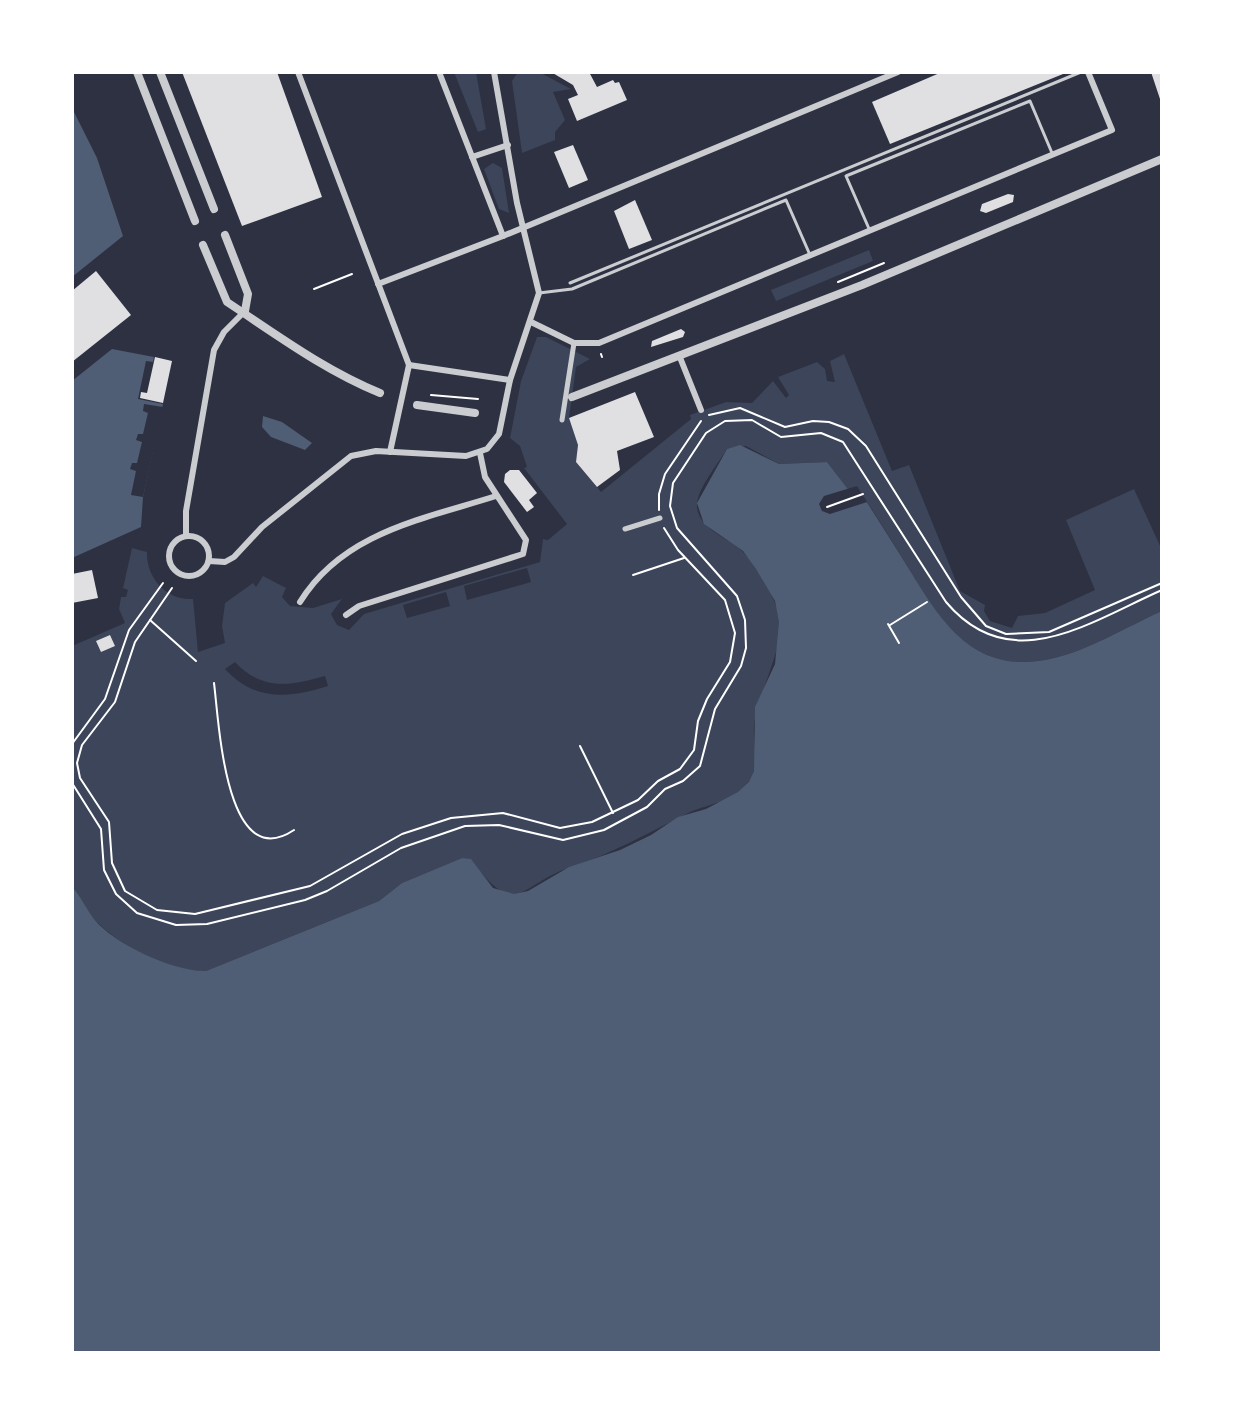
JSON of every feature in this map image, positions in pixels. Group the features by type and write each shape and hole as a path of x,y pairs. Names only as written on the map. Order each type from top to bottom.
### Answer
{"street":[{"path":"137,72 195,221"},
{"path":"160,72 214,209"},
{"path":"298,72 408,367 390,452"},
{"path":"439,72 503,236"},
{"path":"186,536 171,547 169,560 176,571 194,576 209,561 225,562 234,557 262,527 351,456 368,451 466,456 480,453 495,441 539,293 522,227 494,72"},
{"path":"378,284 503,236 898,72"},
{"path":"531,322 574,343 599,343 1112,130 1088,72"},
{"path":"472,157 508,145"},
{"path":"572,397 832,297 1162,159"},
{"path":"186,536 186,511 214,350 224,332 245,311 248,294 225,235"},
{"path":"203,245 221,294 227,302 245,311 303,355 380,393"},
{"path":"562,420 574,343"},
{"path":"679,355 701,410"},
{"path":"408,367 510,383"},
{"path":"417,405 475,413"},
{"path":"346,615 359,606 517,558 526,549 526,540 485,477 480,453"},
{"path":"300,602 315,578 371,535 496,496"},
{"path":"625,529 660,518"},
{"path":"186,536 204,542 209,561"}],"lane":[{"path":"570,283 1081,72"},
{"path":"870,231 846,176 860,170 1030,101 1053,156"},
{"path":"539,293 572,289 786,200 810,256"}],"path":[{"path":"314,289 352,274"},
{"path":"419,394 478,399"},
{"path":"172,588 135,642 115,702 82,745 77,763 80,778 109,822 112,863 120,883 135,900 147,906 171,913 195,914 281,895 331,876 402,834 462,815 503,813 560,828 613,813 638,800 690,758 707,699 732,654 735,633 728,606 719,592 671,541 660,518 659,494 662,480 693,431 711,415 746,409 779,426 829,422 860,437 961,597 986,626 1006,634 1049,632 1162,583"},
{"path":"72,783 101,829 104,870 116,894 137,913 176,925 207,924 305,900 327,891 401,848 455,829 499,825 538,837 572,839 604,830 638,812 700,766 715,709 744,656 746,631 740,602 730,586 683,539 670,506 673,483 706,433 716,424 734,419 752,420 781,437 821,433 843,442 946,602 964,623 982,634 1012,642 1051,637 1162,590"},
{"path":"827,507 863,494"},
{"path":"633,575 685,558"},
{"path":"72,744 105,699 129,630 163,583"},
{"path":"899,643 889,625 927,602"},
{"path":"150,620 196,661"},
{"path":"214,683 226,775 237,810 248,828 263,838 278,840 294,830"},
{"path":"580,746 613,813"}],"shaded area":[{"path":"454,72 476,72 486,129 478,132"},
{"path":"518,72 539,72 571,89 553,92 565,120 555,132 555,140 522,153 512,81"},
{"path":"72,108 97,158 123,236 72,277"},
{"path":"493,163 502,168 509,213 499,209 484,169"},
{"path":"869,250 873,261 776,301 771,290"},
{"path":"537,337 546,337 590,359 576,367 569,418 578,445 576,462 601,492 691,419 690,415 726,402 752,403 773,381 786,398 789,395 778,377 817,362 825,369 827,381 835,382 830,361 844,354 892,471 909,465 960,591 985,605 984,611 990,621 1012,628 1018,616 1045,613 1095,590 1066,520 1134,489 1162,550 1162,611 1093,645 1064,655 1024,662 1001,660 964,641 949,626 922,590 857,486 848,489 827,462 779,464 746,446 727,449 700,493 699,515 709,528 738,548 754,565 775,603 780,628 776,652 755,718 753,775 737,794 686,814 519,893 499,890 471,860 462,858 402,883 379,901 206,971 168,965 128,946 93,919 72,887 72,646 125,623 119,609 121,597 126,597 128,590 123,588 132,548 147,552 150,570 166,592 183,599 193,599 198,652 225,643 222,626 225,603 253,583 256,587 263,576 286,588 282,597 290,606 313,608 342,599 331,614 337,625 349,630 364,614 540,562 543,539 548,540 567,524 524,468 527,467 520,446 510,438 521,381","holes":["527,568 531,582 467,600 464,586","446,592 450,606 407,618 403,605","235,662 256,678 277,684 325,676 328,686 287,695 261,692 236,680 225,669"]},
{"path":"112,349 154,357 153,362 146,361 138,399 163,404 143,497 141,527 72,558 72,381"},
{"path":"263,416 282,422 312,443 305,450 271,437 262,427"},
{"path":"740,445 779,464 827,462 848,489 857,486 935,609 964,641 981,652 1024,662 1050,659 1093,645 1162,611 1162,1352 72,1353 72,887 94,919 115,938 162,962 206,971 379,901 402,883 462,858 471,859 493,888 514,894 528,891 569,867 620,850 678,817 706,809 738,792 749,782 754,771 755,707 775,664 779,622 775,601 756,569 743,551 704,524 697,503 727,449"}],"pier":[{"path":"144,404 163,407 143,497 131,495 136,471 130,469 132,463 137,463 142,442 136,440 138,434 143,434 148,413 143,411"},
{"path":"857,486 867,502 830,514 822,511 819,504 824,496"}],"building":[{"path":"182,72 277,72 322,197 242,226"},
{"path":"551,72 589,72 597,87 613,80 619,82 627,100 577,121 568,99 578,95 573,85"},
{"path":"942,72 1068,72 890,144 872,102"},
{"path":"1151,72 1162,72 1162,102 1161,102"},
{"path":"573,145 588,180 569,188 554,152"},
{"path":"1008,194 1014,195 1013,202 986,213 980,211 982,204"},
{"path":"635,200 652,240 629,249 614,211"},
{"path":"96,271 131,315 72,362 72,291"},
{"path":"681,329 685,332 683,337 651,347 652,341"},
{"path":"155,357 172,361 163,403 140,398 141,392 147,393"},
{"path":"635,392 654,437 617,451 620,470 597,487 576,462 578,445 569,418"},
{"path":"510,470 519,470 537,493 529,500 534,507 527,512 504,482 505,474"},
{"path":"92,570 98,598 72,603 72,574"},
{"path":"110,635 115,646 101,652 96,641"}]}
